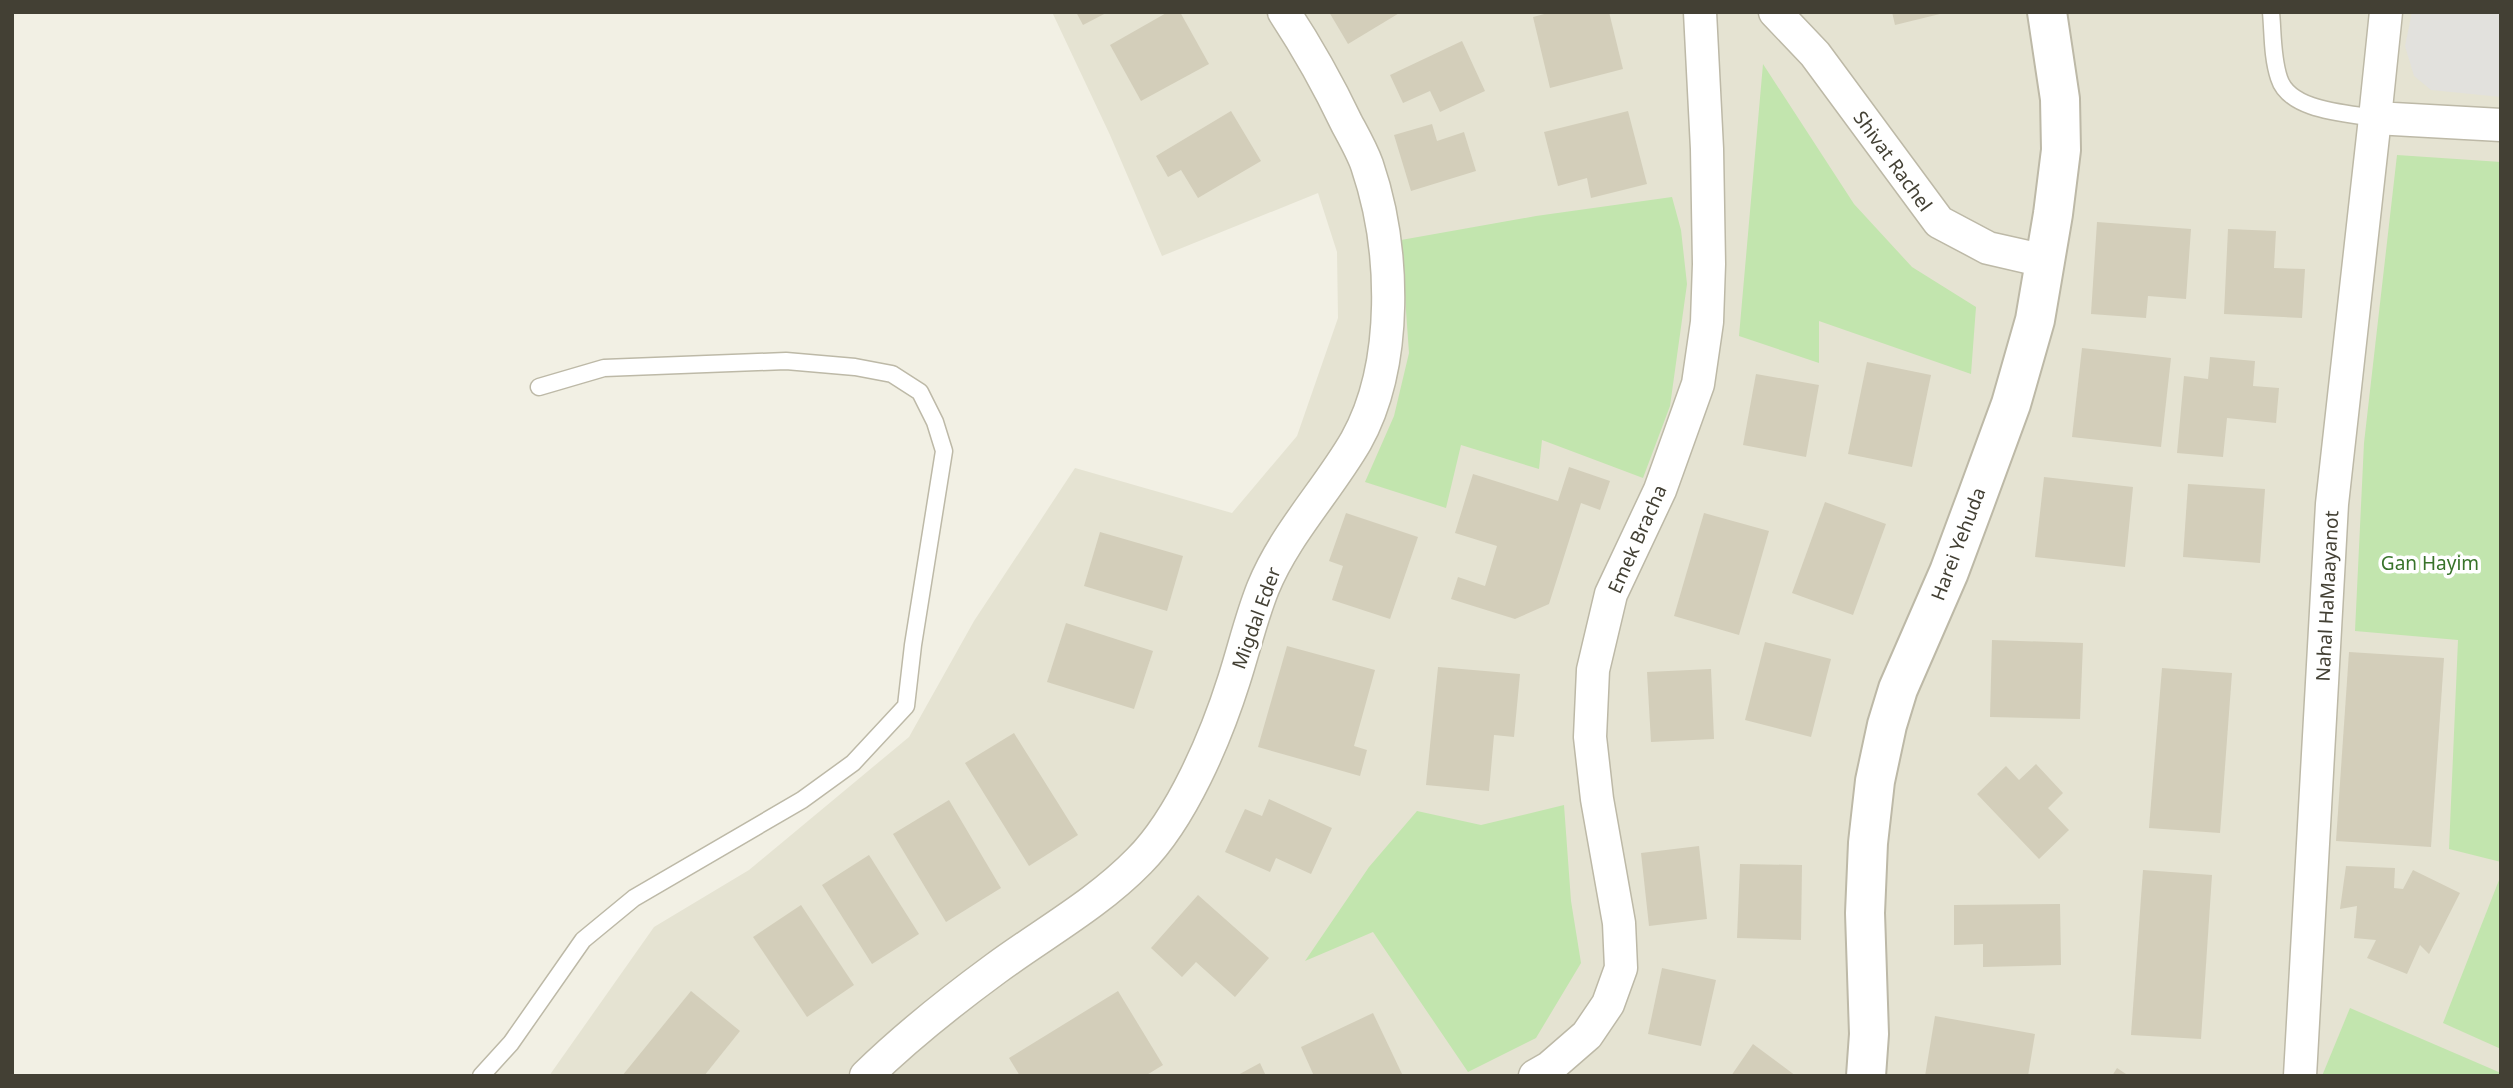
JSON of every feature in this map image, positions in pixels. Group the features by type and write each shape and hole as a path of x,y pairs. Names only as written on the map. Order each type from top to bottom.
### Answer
{"street":[{"name":"Migdal Eder","path":"866,1076 926,1021 996,968 1108,891 1142,858 1172,818 1200,766 1233,684 1264,586 1285,545 1357,439 1380,379 1388,310 1383,233 1367,164 1320,68 1284,12"},
{"name":"Emek Bracha","path":"1535,1076 1549,1068 1587,1035 1608,1004 1621,968 1619,923 1597,799 1590,737 1592,670 1611,594 1660,490 1698,384 1707,323 1709,264 1707,149 1700,12"},
{"name":"Shivat Rachel","path":"1775,12 1815,54 1939,222 1987,248 2045,261"},
{"name":"Harei Yehuda","path":"1866,1076 1869,1034 1865,914 1868,843 1875,781 1886,725 1898,689 1949,572 2011,404 2035,320 2061,150 2060,99 2047,12"},
{"name":"Nahal HaMaayanot","path":"2300,1076 2332,504 2386,12"},
{"path":"2375,118 2501,125"}],"lane":[{"path":"2271,12 2279,80 2289,93 2305,104 2375,118"},
{"path":"481,1076 511,1044 583,940 634,898 802,800 853,763 906,706 913,645 944,452 935,422 920,392 892,374 855,367 786,361 604,368 539,387"}],"shaded area":[{"path":"1052,12 2501,12 2501,1076 549,1076 654,927 749,870 909,737 974,621 1075,468 1232,513 1297,436 1338,318 1337,252 1318,193 1162,256 1110,135"},
{"path":"2412,12 2501,12 2501,97 2431,90 2414,76 2405,46"}],"green space":[{"path":"1763,64 1854,204 1912,267 1976,307 1971,374 1819,321 1819,363 1739,336"},
{"name":"Gan Hayim","path":"2397,155 2501,162 2501,862 2449,849 2458,640 2355,631 2364,443"},
{"path":"1672,197 1681,230 1687,284 1670,406 1643,478 1542,440 1539,469 1461,445 1446,508 1365,482 1394,416 1409,353 1401,240 1536,216"},
{"path":"1564,805 1571,901 1581,963 1536,1038 1468,1072 1373,932 1305,961 1369,867 1417,811 1481,825"},
{"path":"2501,875 2501,1049 2443,1023"},
{"path":"2350,1008 2501,1073 2501,1076 2322,1076"}],"building":[{"path":"1076,12 1108,12 1083,25"},
{"path":"1168,12 1180,12 1209,64 1141,101 1110,45"},
{"path":"1329,12 1401,12 1348,44"},
{"path":"1552,12 1609,12 1623,69 1550,88 1533,17"},
{"path":"1892,12 1944,12 1944,13 1895,25"},
{"path":"1462,41 1485,91 1440,112 1430,91 1403,103 1390,75"},
{"path":"1231,111 1261,161 1198,198 1181,170 1168,177 1156,156"},
{"path":"1628,111 1647,184 1591,198 1587,178 1558,186 1544,132"},
{"path":"1432,124 1437,141 1464,132 1476,171 1411,191 1394,135"},
{"path":"2097,222 2191,229 2186,299 2148,296 2146,318 2091,314"},
{"path":"2228,229 2276,231 2274,268 2305,269 2302,318 2224,314"},
{"path":"2082,348 2171,358 2161,447 2072,437"},
{"path":"2210,357 2255,361 2253,386 2279,388 2276,423 2227,418 2223,457 2177,453 2184,376 2208,379"},
{"path":"1867,362 1931,375 1912,467 1848,454"},
{"path":"1756,374 1819,385 1806,457 1743,445"},
{"path":"1569,467 1610,481 1600,510 1581,503 1549,604 1515,619 1451,599 1458,577 1485,586 1497,546 1455,533 1473,474 1558,501"},
{"path":"2044,477 2133,487 2125,567 2035,557"},
{"path":"2188,484 2265,489 2260,563 2183,557"},
{"path":"1825,502 1886,524 1853,615 1792,593"},
{"path":"1346,513 1418,537 1390,619 1332,600 1343,566 1329,561"},
{"path":"1704,513 1769,531 1739,635 1674,616"},
{"path":"1100,532 1183,556 1167,611 1084,586"},
{"path":"1066,623 1153,651 1134,709 1047,682"},
{"path":"1992,640 2083,643 2080,719 1990,717"},
{"path":"1765,642 1831,659 1811,737 1745,720"},
{"path":"1287,646 1375,670 1354,746 1367,750 1360,776 1258,747"},
{"path":"2349,652 2444,658 2431,847 2336,841"},
{"path":"1438,667 1520,674 1514,737 1494,735 1489,791 1426,785"},
{"path":"2162,668 2232,673 2220,833 2149,828"},
{"path":"1711,669 1714,739 1651,742 1647,672"},
{"path":"1014,733 1078,835 1029,866 965,763"},
{"path":"2036,764 2063,793 2048,808 2069,830 2039,859 1977,794 2006,766 2019,780"},
{"path":"1269,799 1332,828 1311,874 1276,858 1270,872 1225,852 1245,809 1262,816"},
{"path":"949,800 1001,888 946,922 893,834"},
{"path":"1699,846 1707,919 1649,926 1641,853"},
{"path":"869,855 919,934 872,964 822,885"},
{"path":"1740,864 1802,865 1801,940 1737,938"},
{"path":"2346,866 2395,868 2394,888 2403,889 2413,870 2460,893 2429,954 2420,945 2407,974 2367,958 2376,940 2354,938 2357,906 2340,909"},
{"path":"2143,870 2212,875 2201,1039 2131,1035"},
{"path":"1198,895 1269,958 1235,997 1196,962 1182,977 1151,948"},
{"path":"2060,904 2061,965 1983,967 1983,944 1954,945 1954,905"},
{"path":"801,905 854,985 807,1017 753,937"},
{"path":"1662,968 1716,980 1701,1046 1648,1034"},
{"path":"691,991 740,1031 704,1076 622,1076"},
{"path":"1118,991 1163,1065 1145,1076 1020,1076 1009,1058"},
{"path":"1373,1013 1403,1076 1314,1076 1301,1047"},
{"path":"1935,1016 2035,1034 2028,1076 1925,1076"},
{"path":"1753,1044 1796,1076 1731,1076"},
{"path":"1260,1063 1266,1076 1236,1076"},
{"path":"2117,1068 2129,1076 2112,1076"}]}
